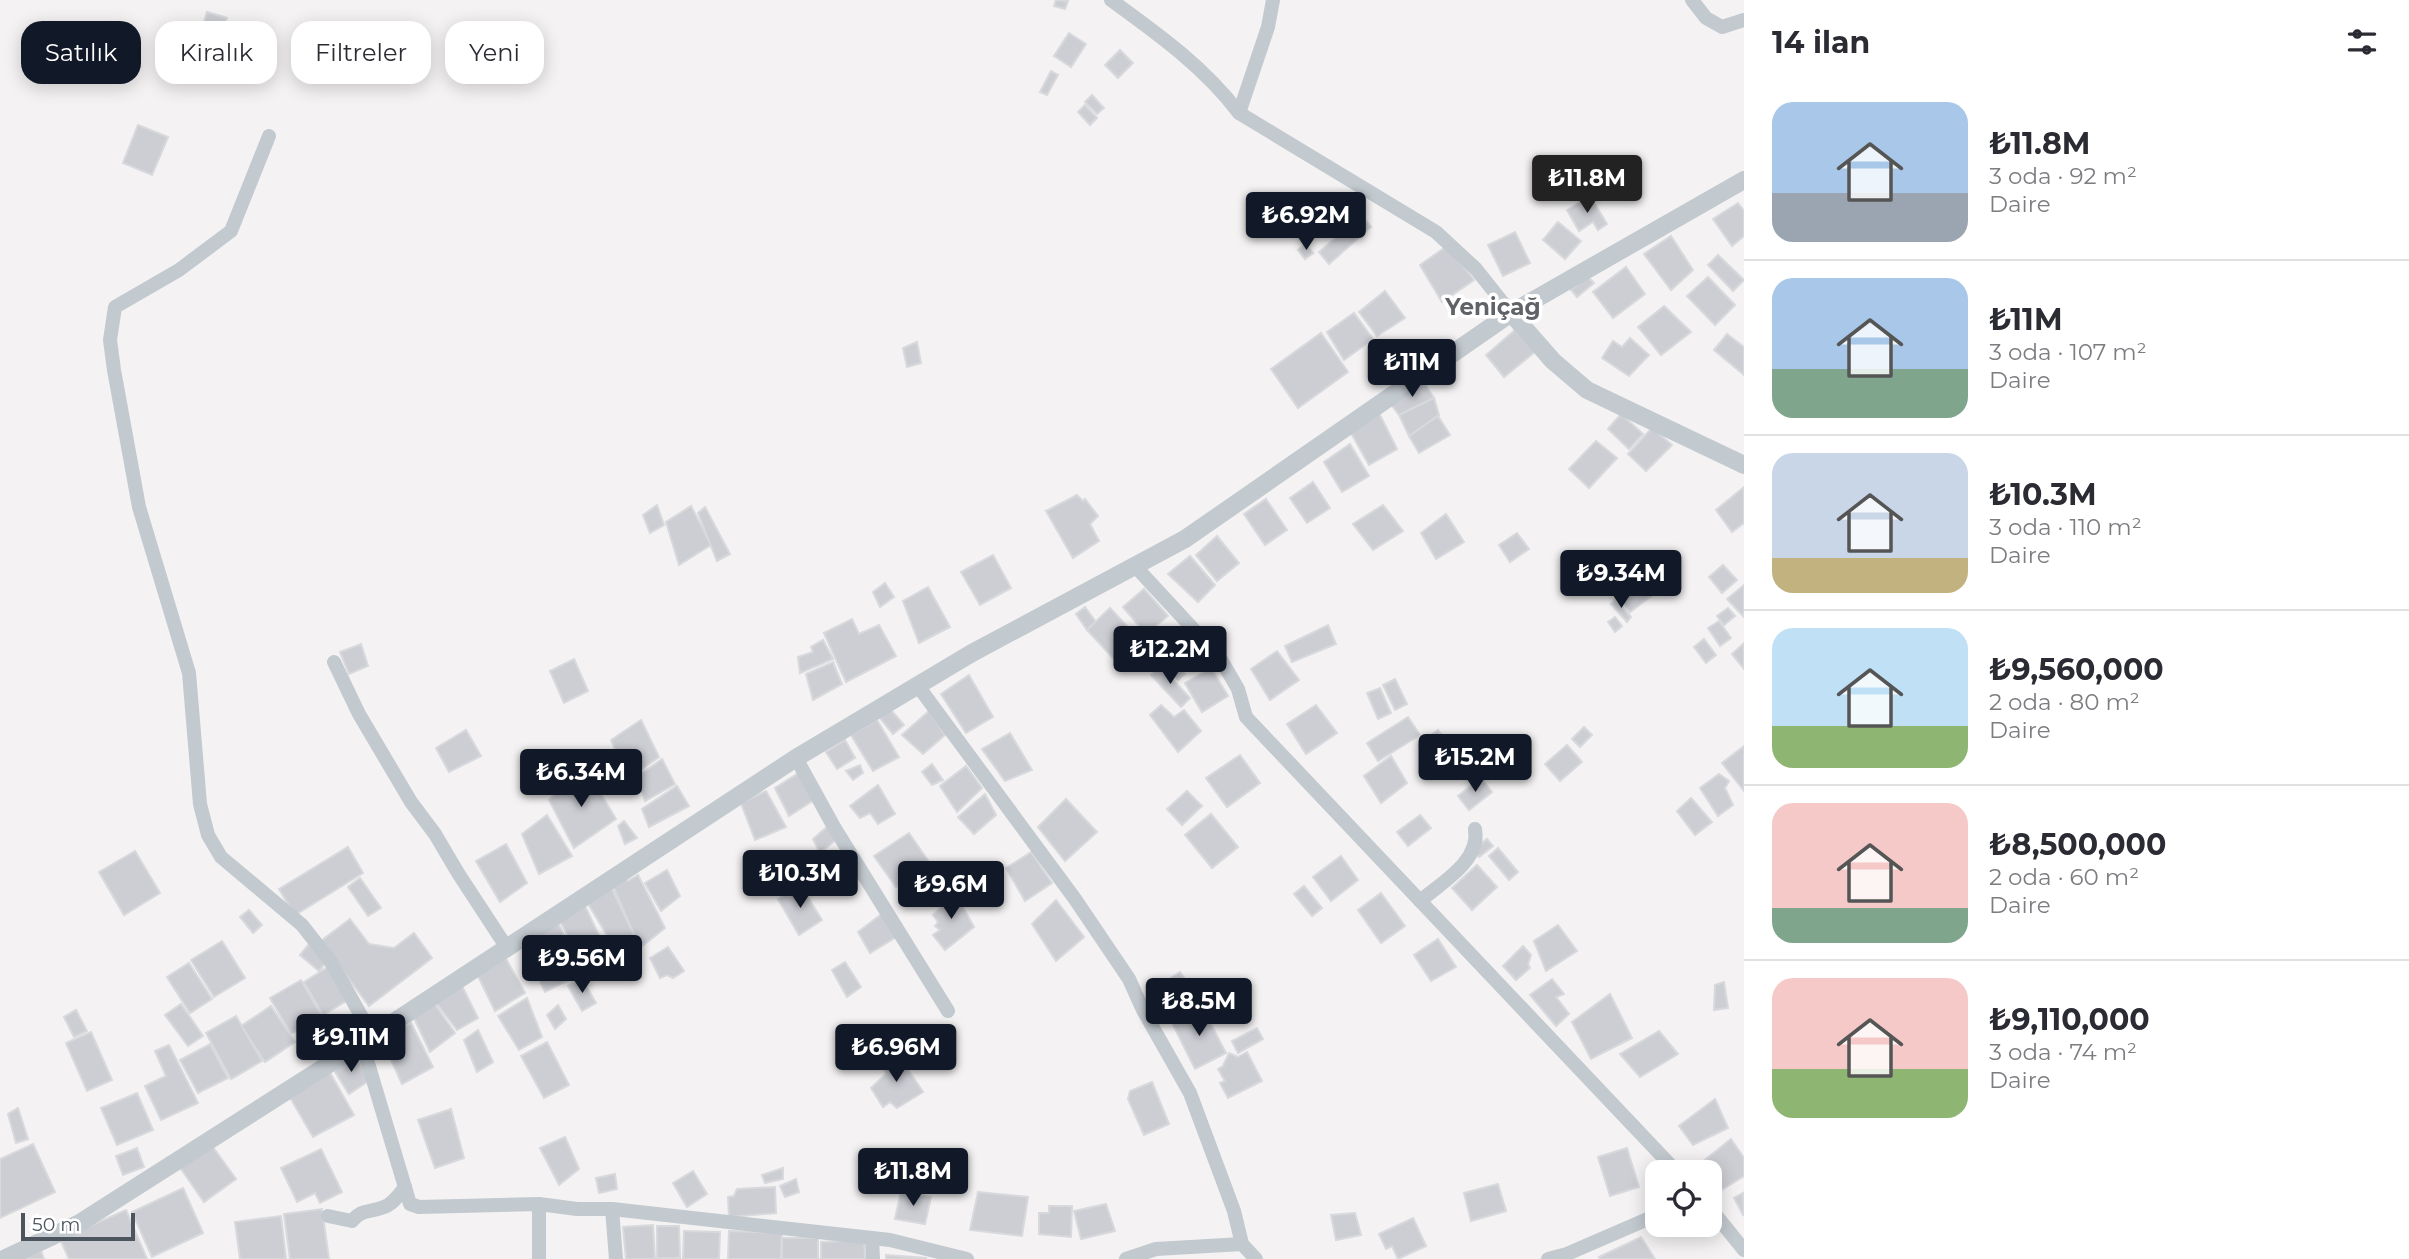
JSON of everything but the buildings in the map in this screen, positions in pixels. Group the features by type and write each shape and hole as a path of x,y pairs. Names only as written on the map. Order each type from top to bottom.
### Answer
{"street":[{"path":"1111,0 1177,48 1221,90 1240,113 1436,232 1476,269 1553,361 1587,390 1744,465"},
{"path":"1240,113 1268,27 1273,0"},
{"path":"1692,0 1706,18 1722,27 1744,20"},
{"path":"269,136 231,231 179,270 115,307 110,340 139,507 189,673 200,804 208,835 221,857 302,925 331,962 367,1040 410,1204 419,1207 539,1204 578,1209 612,1209 890,1240 967,1259"},
{"path":"4,1259 78,1224 367,1040 796,758 918,685 1185,539 1511,313 1744,180"},
{"path":"1134,565 1220,658 1238,689 1246,717 1666,1160"},
{"path":"334,662 359,714 411,802 435,834 470,893 508,948"},
{"path":"918,685 1075,899 1129,979 1143,1010 1190,1093 1234,1211 1241,1244 1256,1259"},
{"path":"796,758 834,827 948,1011"},
{"path":"1420,901 1465,863 1476,835 1475,829"},
{"path":"328,1216 352,1221 359,1212 385,1207 405,1187"},
{"path":"539,1204 539,1259"},
{"path":"612,1209 616,1259"},
{"path":"1549,1259 1567,1254 1645,1220"},
{"path":"1722,1223 1744,1250"},
{"path":"872,1238 873,1259"},
{"path":"1126,1259 1156,1249 1241,1244"}],"district":[{"name":"Yeniçağ","path":"1493,307"}]}
